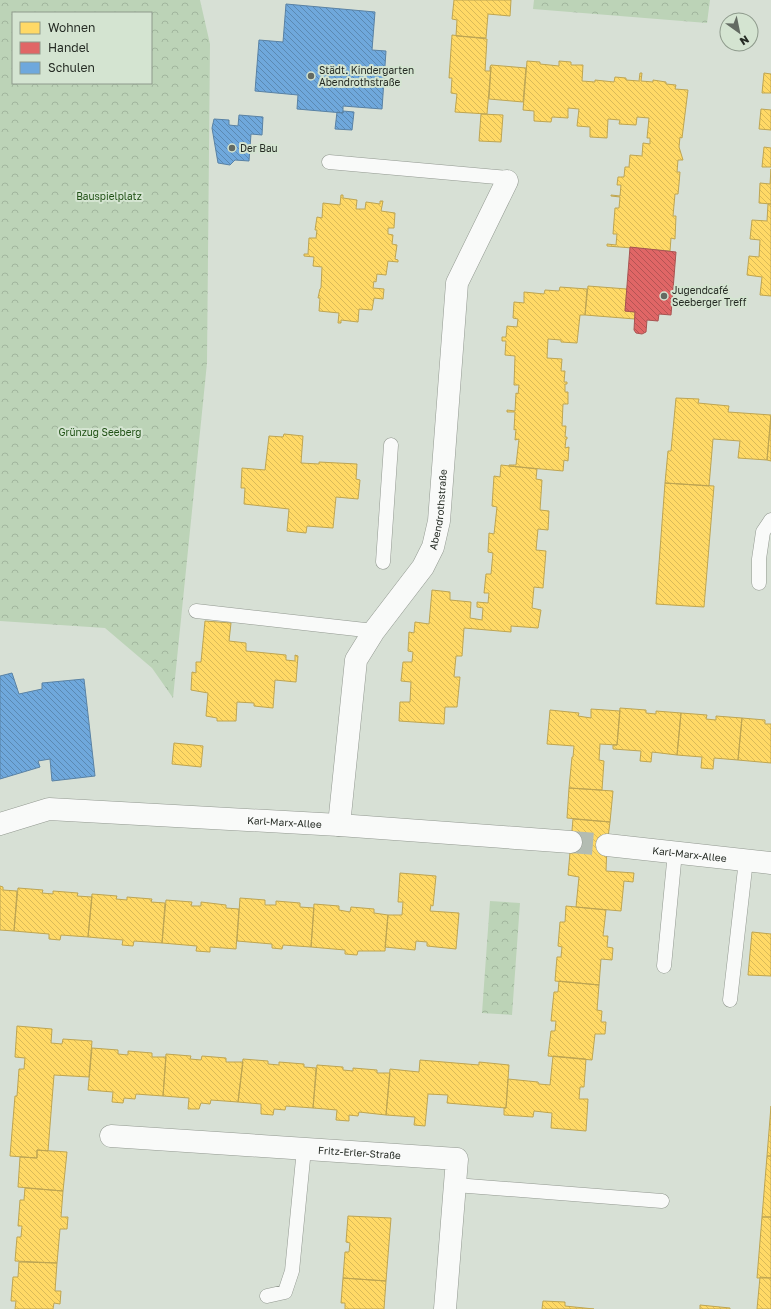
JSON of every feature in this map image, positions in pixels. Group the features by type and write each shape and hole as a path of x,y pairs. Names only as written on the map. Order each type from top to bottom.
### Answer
{"street":[{"name":"Abendrothstraße","path":"339,825 356,660 374,632 423,567 433,546 439,521 457,283 508,179"},
{"name":"Karl-Marx-Allee","path":"0,824 49,809 339,825 571,842"},
{"name":"Karl-Marx-Allee","path":"607,845 771,864"},
{"name":"Fritz-Erler-Straße","path":"111,1136 457,1159 446,1309"}],"lane":[{"path":"329,162 508,179"},
{"path":"383,562 391,445"},
{"path":"759,583 759,559 763,532 771,520"},
{"path":"196,611 374,632"},
{"path":"664,966 675,852"},
{"path":"730,1000 746,860"},
{"path":"267,1296 285,1292 292,1271 304,1149"},
{"path":"455,1186 662,1201"}],"green space":[{"path":"0,0 200,0 210,44 207,363 173,698 152,668 105,628 0,621"},
{"path":"534,0 710,0 707,23 533,9"},
{"path":"490,901 520,903 512,1015 482,1013"}],"building: Wohnen":[{"path":"454,0 511,0 510,16 488,14 486,38 456,36 457,20 452,19"},
{"path":"452,35 487,39 485,71 490,71 491,67 487,114 455,112 457,94 451,93 452,78 449,78"},
{"path":"527,61 559,66 559,61 571,62 571,65 583,65 582,81 595,82 595,80 614,82 615,77 639,81 640,73 642,73 641,81 653,82 653,80 666,82 666,84 676,85 675,89 688,90 682,138 680,137 679,147 683,160 678,160 677,172 680,172 679,184 678,194 675,194 673,216 676,216 675,239 671,238 670,251 607,246 607,244 616,245 617,234 613,234 615,208 619,208 620,197 611,195 620,196 621,185 617,185 618,177 624,177 625,167 629,167 630,155 642,156 643,143 650,144 650,138 647,138 649,118 637,117 636,125 619,124 620,120 608,119 607,138 590,137 590,127 577,126 579,109 568,108 568,118 552,117 551,122 534,121 534,111 523,110"},
{"path":"491,65 526,68 523,102 489,99"},
{"path":"764,73 771,74 771,93 762,93"},
{"path":"761,109 771,110 771,130 759,129"},
{"path":"481,114 503,115 501,142 479,141"},
{"path":"764,147 771,148 771,167 762,167"},
{"path":"771,169 771,204 759,203 760,183 770,184"},
{"path":"341,195 343,195 343,198 357,200 356,209 365,209 366,202 380,204 380,201 383,201 381,211 395,213 394,228 388,228 388,234 393,235 392,244 397,245 395,259 398,260 398,262 388,261 386,275 377,274 376,282 374,281 373,288 384,289 383,299 374,298 372,310 359,309 358,322 341,320 341,323 338,323 339,313 319,311 320,298 318,298 321,288 322,267 313,266 314,257 304,256 304,254 308,254 309,238 316,238 317,230 315,230 317,217 322,218 323,203 340,205"},
{"path":"768,204 771,204 771,296 760,295 762,277 747,275 749,256 759,257 760,240 750,239 752,220 767,221"},
{"path":"588,286 627,289 625,311 635,312 635,319 585,315"},
{"path":"560,287 587,289 585,315 580,315 577,343 548,339 547,358 562,359 561,371 565,371 564,382 567,382 567,384 565,384 565,392 568,392 568,404 563,404 562,426 566,426 565,437 567,437 567,439 565,448 569,447 568,461 564,460 563,471 509,466 516,465 519,439 515,440 515,412 507,412 507,410 515,411 516,393 518,394 519,385 514,385 515,356 505,355 506,341 502,341 502,337 506,337 507,326 517,327 518,319 513,318 514,302 524,303 524,292 544,294 545,290 559,291"},
{"path":"676,398 699,399 698,403 729,406 728,412 771,415 767,460 738,458 740,441 713,439 709,486 665,483 668,451 671,451"},
{"path":"771,416 771,461 767,460"},
{"path":"284,434 303,436 301,463 319,464 319,462 357,464 356,479 360,480 358,499 336,497 333,528 307,526 306,533 287,531 289,509 244,504 245,488 241,488 242,468 265,470 269,436 283,437"},
{"path":"501,465 537,469 536,479 542,480 540,510 549,511 548,530 538,529 536,550 546,551 543,588 534,587 532,608 541,610 538,628 511,626 511,632 464,628 462,656 456,656 454,677 460,677 457,707 445,707 444,724 399,721 400,702 410,702 411,682 401,681 403,662 412,662 413,652 408,651 409,632 414,633 415,622 429,624 432,590 450,592 450,600 471,602 470,618 482,620 483,608 477,607 477,602 488,603 489,593 484,593 486,574 491,574 493,553 488,552 489,533 494,534 497,507 492,506 494,476 500,477"},
{"path":"665,483 714,486 704,607 656,604"},
{"path":"205,621 231,623 229,641 246,643 246,651 286,655 286,660 295,661 295,655 298,656 296,682 275,680 273,708 254,706 254,703 237,702 236,721 217,721 217,718 206,716 208,693 191,690 192,672 196,673 196,662 201,662"},
{"path":"620,708 646,710 646,713 656,714 656,711 681,713 677,755 652,752 651,762 640,761 641,751 613,749 613,745 617,745"},
{"path":"591,709 620,711 617,745 600,744 599,760 604,761 602,790 569,788 574,746 547,744 550,710 579,713 578,716 591,718"},
{"path":"681,713 707,715 706,719 716,720 716,716 742,718 738,760 714,758 713,769 701,768 702,757 677,755"},
{"path":"742,718 765,720 765,724 771,724 771,763 738,760"},
{"path":"174,743 203,746 201,767 172,764"},
{"path":"569,788 613,791 610,822 567,818"},
{"path":"573,819 610,822 606,871 634,873 633,882 624,881 621,911 576,907 579,877 568,875"},
{"path":"400,873 436,876 433,906 431,905 430,911 459,913 456,949 427,946 427,942 416,941 415,950 385,947 388,915 402,915 403,902 398,902"},
{"path":"0,886 3,887 3,890 17,891 14,931 0,930"},
{"path":"18,888 43,890 42,893 53,894 53,891 78,893 77,896 92,897 88,937 61,935 60,940 49,939 49,934 14,931"},
{"path":"92,894 117,896 116,899 127,900 127,897 152,899 151,902 165,903 162,943 134,941 133,946 122,945 123,940 88,937"},
{"path":"240,898 265,900 265,905 276,905 276,901 300,903 300,907 314,908 311,947 283,945 282,949 272,948 272,944 237,941"},
{"path":"166,900 192,902 191,906 201,906 201,902 226,905 226,908 239,909 236,949 210,947 210,952 196,951 197,946 162,943"},
{"path":"314,904 339,906 339,910 350,912 351,907 374,909 374,913 388,915 385,951 358,951 357,955 345,954 345,950 311,947"},
{"path":"566,906 606,910 603,936 608,936 607,947 613,948 612,960 601,959 599,985 555,981 557,957 561,957 562,947 558,946 560,922 565,922"},
{"path":"752,932 771,934 771,976 748,975"},
{"path":"559,981 599,985 597,1010 602,1011 601,1022 606,1022 605,1034 595,1034 592,1060 548,1056 551,1031 555,1031 556,1021 551,1021 554,992 558,992"},
{"path":"17,1026 52,1029 51,1043 62,1044 63,1039 92,1041 89,1077 54,1075 48,1151 37,1150 37,1158 10,1156 15,1096 17,1096 19,1069 24,1069 25,1058 15,1057"},
{"path":"92,1048 118,1050 118,1054 128,1055 128,1051 152,1053 152,1057 166,1057 163,1096 136,1094 135,1099 124,1098 123,1103 112,1102 113,1092 88,1090"},
{"path":"166,1054 191,1056 190,1059 201,1060 202,1056 226,1058 226,1062 243,1062 238,1102 211,1100 210,1104 201,1103 199,1109 188,1109 189,1098 163,1096"},
{"path":"553,1056 586,1059 584,1087 580,1087 579,1099 588,1099 586,1131 551,1128 552,1113 534,1111 533,1117 504,1115 504,1108 506,1108 508,1079 538,1082 539,1084 550,1085"},
{"path":"243,1059 268,1061 268,1064 279,1065 279,1062 304,1064 304,1067 316,1068 313,1108 286,1106 285,1110 274,1109 273,1115 261,1114 261,1104 238,1102"},
{"path":"420,1060 479,1065 479,1062 509,1065 506,1108 447,1103 448,1095 428,1094 425,1126 414,1125 415,1117 386,1115 390,1069 419,1072"},
{"path":"317,1065 343,1067 343,1070 353,1071 353,1068 377,1070 377,1073 390,1073 386,1115 359,1112 358,1116 349,1115 349,1121 336,1120 337,1110 313,1108"},
{"path":"771,1106 771,1156 767,1156"},
{"path":"37,1150 67,1152 63,1191 18,1187 20,1157 37,1158"},
{"path":"767,1156 771,1156 771,1217 762,1217"},
{"path":"25,1188 63,1191 61,1217 68,1217 67,1229 60,1229 57,1263 15,1261 17,1237 21,1237 22,1226 18,1226 20,1200 24,1200"},
{"path":"348,1216 391,1218 386,1281 343,1278 345,1252 349,1252 350,1243 346,1242"},
{"path":"762,1217 771,1217 771,1278 757,1278"},
{"path":"19,1262 57,1263 55,1291 61,1291 60,1304 54,1303 53,1309 15,1309 16,1301 11,1301 13,1277 18,1277"},
{"path":"760,1277 771,1278 771,1309 757,1309"},
{"path":"343,1278 386,1281 384,1309 345,1309 345,1303 341,1303"},
{"path":"543,1301 565,1302 565,1306 594,1309 542,1309"},
{"path":"700,1305 730,1308 730,1309 700,1309"}],"building: Handel":[{"path":"630,247 676,252 671,315 659,314 658,321 647,320 646,332 642,334 636,333 634,330 635,312 625,311"}],"building: Schulen":[{"path":"286,4 375,12 372,50 386,51 382,109 343,106 343,113 297,109 298,95 255,91 259,40 283,42"},
{"path":"343,111 354,112 352,130 335,129 337,112 343,113"},
{"name":"Der Bau","path":"239,115 263,117 262,135 251,134 249,161 235,160 230,165 218,163 212,128 214,119 229,120 229,125 238,126"},
{"path":"12,673 19,694 42,689 42,683 84,679 95,776 52,781 50,759 38,761 40,767 0,779 0,676"}],"tunnel":[{"path":"571,842 607,845"}],"place":[{"name":"Städt. Kindergarten Abendrothstraße","path":"311,76"},
{"name":"Der Bau","path":"232,148"},
{"name":"Jugendcafé Seeberger Treff","path":"664,296"}],"park label":[{"name":"Bauspielplatz","path":"109,196"},
{"name":"Grünzug Seeberg","path":"100,432"}]}
